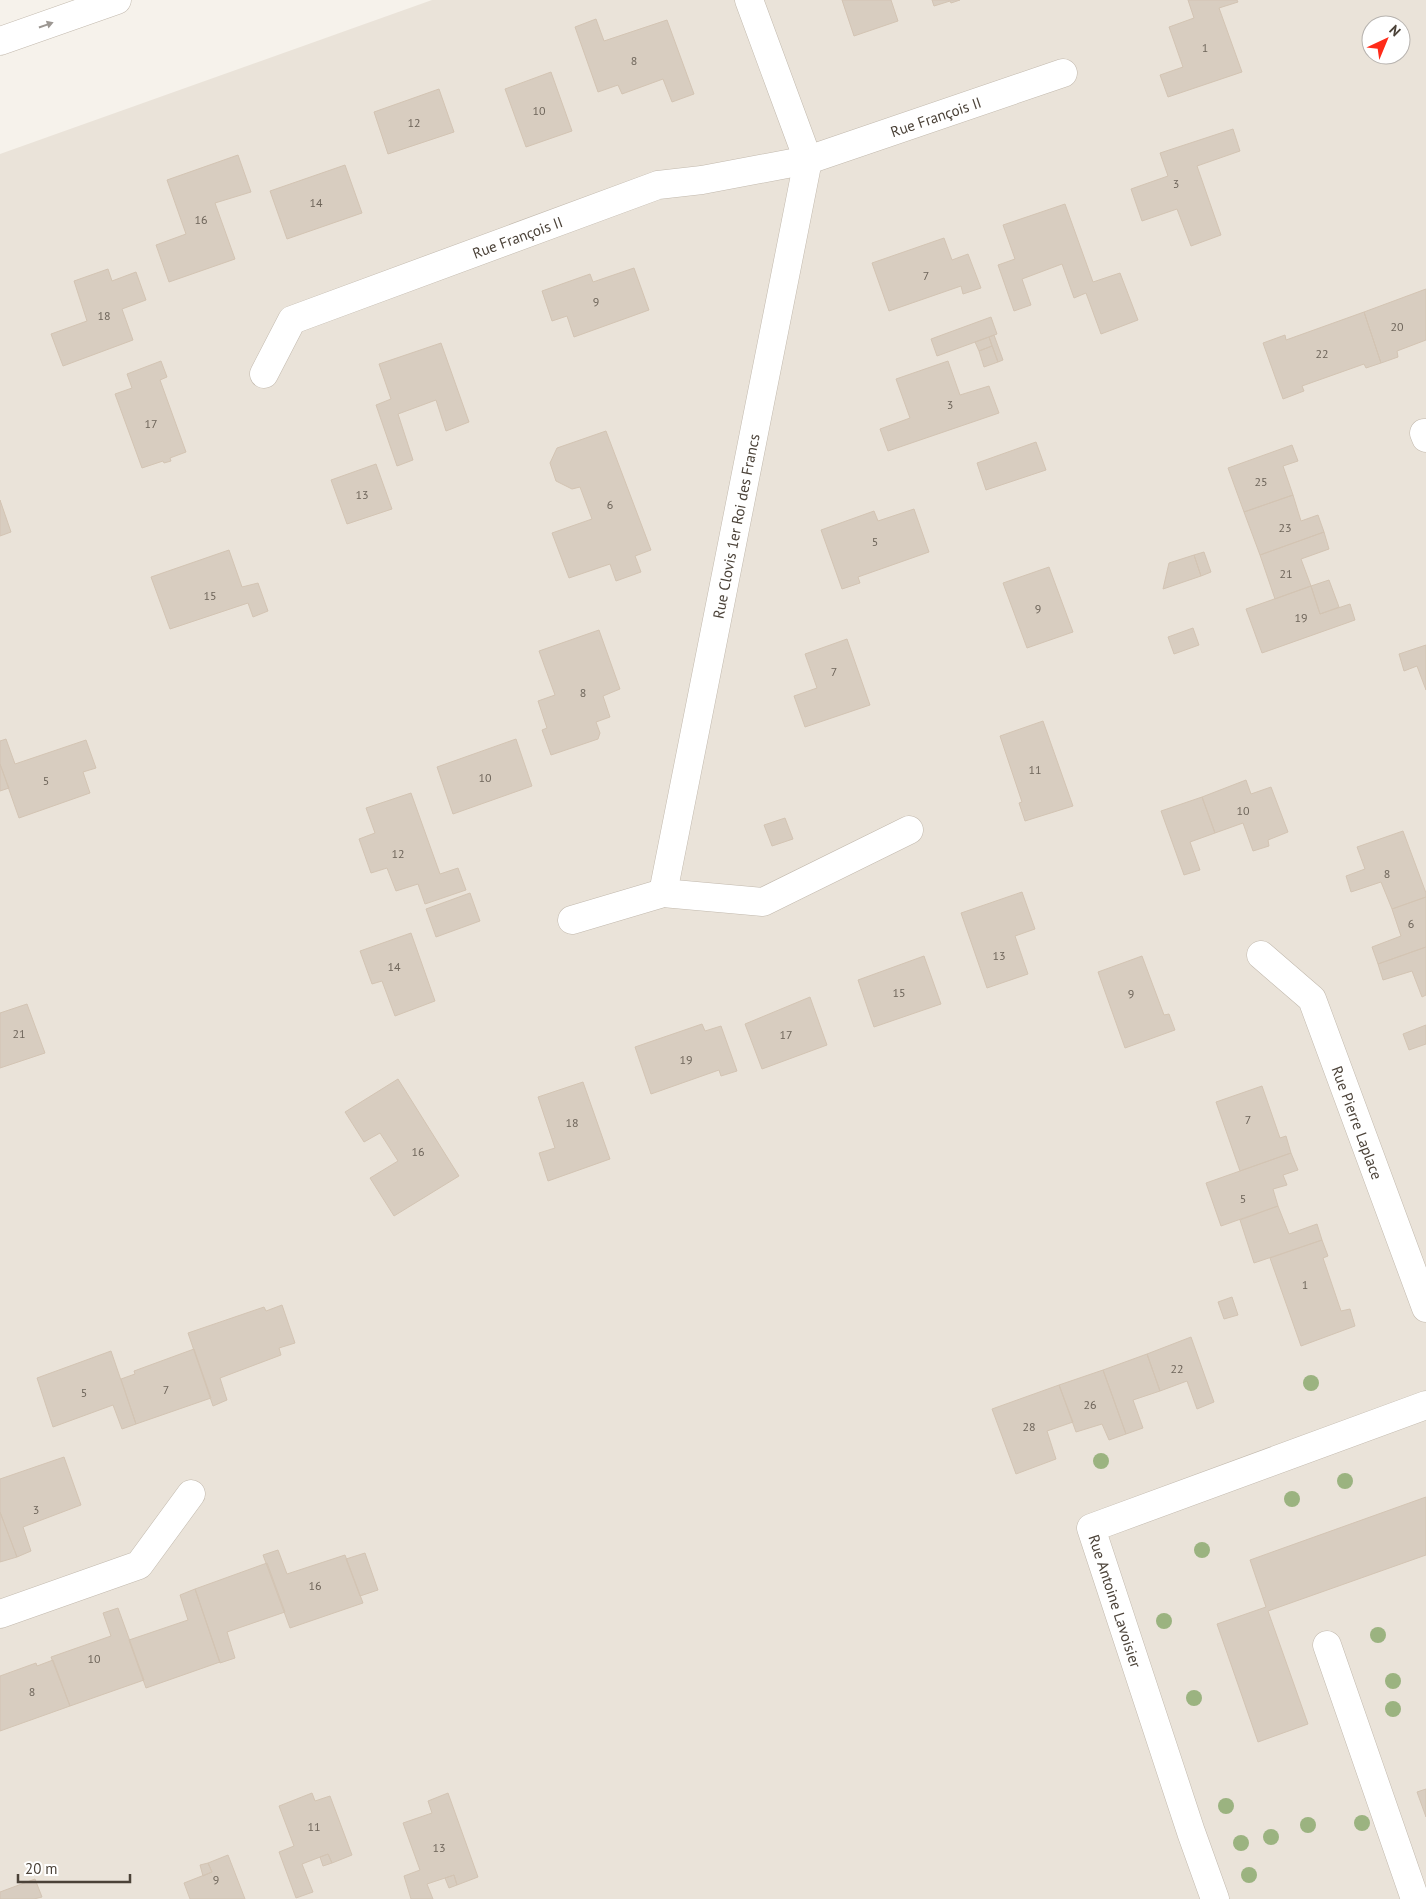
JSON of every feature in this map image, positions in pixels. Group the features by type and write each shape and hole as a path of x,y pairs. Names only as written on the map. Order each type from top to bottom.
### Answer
{"street":[{"path":"0,41 117,0"},
{"path":"749,0 808,160"},
{"name":"Rue François II","path":"264,374 292,320 658,185 702,180 808,160 1063,73"},
{"name":"Rue Clovis 1er Roi des Francs","path":"663,893 808,160"},
{"path":"572,920 663,893 763,902 909,830"},
{"name":"Rue Pierre Laplace","path":"1261,955 1312,999 1426,1308"},
{"name":"Rue Antoine Lavoisier","path":"1215,1899 1191,1832 1091,1528 1426,1405"},
{"path":"0,1614 139,1565 190,1494"},
{"path":"1327,1645 1415,1899"}],"shaded area":[{"path":"432,0 1426,0 1426,1899 0,1899 0,154"}],"building":[{"path":"842,0 891,0 898,21 854,36"},
{"path":"932,0 960,0 934,6"},
{"path":"1188,0 1237,0 1238,2 1219,8 1242,72 1168,97 1160,75 1183,67 1169,27 1194,18"},
{"path":"596,19 604,41 667,20 694,94 672,102 663,79 622,94 618,85 598,92 575,27"},
{"path":"551,72 572,131 526,147 505,89"},
{"path":"439,89 454,132 388,154 374,112"},
{"path":"1233,129 1240,151 1197,166 1221,235 1191,246 1177,209 1142,221 1131,189 1168,176 1160,153"},
{"path":"238,155 251,192 215,203 235,259 169,282 156,245 186,234 167,180"},
{"path":"345,165 362,213 287,239 270,191"},
{"path":"1065,204 1093,282 1120,273 1138,320 1101,334 1086,293 1074,298 1062,264 1022,279 1031,305 1014,311 998,265 1015,259 1003,225"},
{"path":"944,238 952,260 968,254 981,288 963,294 961,286 889,311 872,263"},
{"path":"634,268 649,310 574,337 567,316 552,321 542,291 590,274 593,282"},
{"path":"108,269 112,281 136,272 146,300 122,309 133,340 63,366 51,334 87,321 74,281"},
{"path":"1426,289 1426,340 1397,351 1398,357 1381,363 1364,312"},
{"path":"1364,312 1381,363 1366,368 1364,364 1302,386 1304,391 1283,399 1263,343 1285,335 1286,340"},
{"path":"991,317 997,334 937,356 931,339"},
{"path":"994,335 1003,360 998,362 989,337"},
{"path":"989,337 992,346 979,351 975,342"},
{"path":"441,343 469,422 446,431 436,400 398,414 413,460 397,466 376,405 391,399 379,364"},
{"path":"992,346 998,362 984,367 979,351"},
{"path":"161,361 167,377 160,380 186,452 170,458 171,461 164,463 163,461 142,468 115,394 132,388 127,374"},
{"path":"948,361 960,395 989,386 999,413 888,451 880,429 910,418 896,379"},
{"path":"606,431 651,550 635,556 641,572 616,581 610,564 569,578 552,533 592,519 580,487 572,489 556,481 550,463 557,448"},
{"path":"1036,442 1046,470 986,490 977,463"},
{"path":"1292,445 1298,461 1283,466 1293,495 1244,512 1228,468"},
{"path":"376,464 392,509 347,524 331,480"},
{"path":"1293,495 1301,521 1318,515 1324,532 1260,555 1244,512"},
{"path":"0,500 11,532 0,536"},
{"path":"914,509 929,552 858,577 860,583 842,589 821,530 874,511 878,521"},
{"path":"1324,532 1329,549 1301,559 1311,586 1275,599 1260,555"},
{"path":"229,550 242,587 258,583 268,611 253,617 248,603 170,629 151,577"},
{"path":"1204,552 1211,572 1201,576 1194,555"},
{"path":"1194,555 1201,576 1163,589 1169,563"},
{"path":"1049,567 1073,632 1027,648 1003,583"},
{"path":"1329,580 1339,607 1320,614 1311,586"},
{"path":"1311,586 1320,614 1350,604 1355,620 1262,653 1246,609"},
{"path":"1193,628 1199,645 1174,654 1168,637"},
{"path":"599,630 620,689 603,696 610,717 596,722 600,733 598,739 551,755 542,730 547,728 538,701 555,695 539,651"},
{"path":"847,639 870,705 805,727 794,696 817,688 805,654"},
{"path":"1426,645 1426,690 1417,666 1404,671 1399,654"},
{"path":"1043,721 1073,806 1025,821 1019,803 1022,802 1000,736"},
{"path":"6,739 15,764 86,740 96,768 83,772 90,793 19,818 0,764 0,741"},
{"path":"516,739 532,786 453,814 437,767"},
{"path":"0,764 9,788 0,791"},
{"path":"1246,780 1251,794 1271,787 1288,832 1268,840 1269,846 1253,851 1243,823 1215,833 1202,797"},
{"path":"411,793 440,874 458,868 466,890 425,904 418,884 396,891 387,868 371,873 359,839 375,833 366,808"},
{"path":"1202,797 1215,833 1190,842 1200,870 1184,875 1161,811"},
{"path":"785,818 793,839 772,846 764,825"},
{"path":"1403,831 1426,897 1392,909 1381,882 1351,892 1346,876 1365,869 1357,847"},
{"path":"1022,892 1035,929 1015,936 1028,974 987,988 961,913"},
{"path":"470,893 480,921 436,937 426,909"},
{"path":"1426,897 1426,947 1378,964 1372,947 1401,936 1392,909"},
{"path":"411,933 435,1001 395,1016 382,981 372,984 360,951"},
{"path":"1426,947 1426,995 1422,997 1412,971 1383,980 1378,964"},
{"path":"924,956 941,1004 874,1027 858,980"},
{"path":"1142,956 1164,1015 1169,1014 1175,1030 1125,1048 1098,972"},
{"path":"810,997 827,1045 762,1069 745,1024"},
{"path":"27,1004 45,1053 0,1068 0,1013"},
{"path":"702,1024 705,1031 721,1026 737,1071 721,1076 719,1070 651,1094 635,1047"},
{"path":"1426,1025 1426,1044 1409,1050 1403,1034"},
{"path":"398,1079 459,1176 394,1216 370,1178 398,1161 380,1133 364,1142 345,1112"},
{"path":"583,1082 610,1159 548,1181 539,1153 555,1148 538,1097"},
{"path":"1262,1086 1280,1138 1286,1136 1291,1153 1240,1171 1216,1102"},
{"path":"1291,1153 1298,1170 1283,1175 1287,1185 1273,1189 1278,1206 1221,1226 1206,1183"},
{"path":"1278,1206 1289,1234 1317,1224 1322,1240 1254,1263 1240,1220"},
{"path":"1322,1240 1328,1256 1323,1258 1341,1311 1350,1309 1355,1326 1301,1346 1270,1258"},
{"path":"1232,1297 1238,1315 1224,1319 1218,1302"},
{"path":"282,1305 295,1343 279,1348 281,1355 220,1378 227,1400 213,1406 188,1333 264,1307 266,1311"},
{"path":"1191,1337 1214,1402 1197,1409 1187,1381 1160,1391 1147,1354"},
{"path":"194,1349 211,1398 136,1424 121,1379 135,1374 134,1371"},
{"path":"111,1351 136,1424 122,1429 113,1405 53,1427 37,1378"},
{"path":"1147,1354 1160,1391 1133,1400 1143,1428 1126,1434 1103,1370"},
{"path":"1103,1370 1126,1434 1109,1440 1102,1424 1076,1432 1059,1385"},
{"path":"1059,1385 1073,1422 1047,1431 1056,1459 1016,1474 992,1409"},
{"path":"64,1457 81,1505 23,1527 31,1551 17,1557 0,1512 0,1479"},
{"path":"1426,1497 1426,1555 1268,1611 1308,1724 1258,1742 1217,1624 1266,1607 1250,1560"},
{"path":"0,1512 17,1557 0,1562"},
{"path":"278,1550 287,1574 345,1555 363,1603 290,1628 263,1555"},
{"path":"365,1553 378,1590 360,1596 346,1559"},
{"path":"267,1563 285,1612 227,1632 235,1658 220,1663 195,1589"},
{"path":"195,1589 220,1662 146,1688 129,1640 188,1620 180,1595"},
{"path":"118,1608 144,1680 70,1706 51,1657 111,1636 103,1613"},
{"path":"53,1660 70,1706 0,1731 0,1676 36,1663 37,1666"},
{"path":"1426,1789 1426,1817 1417,1792"},
{"path":"312,1793 315,1801 330,1796 352,1855 332,1863 328,1854 302,1864 313,1892 296,1898 279,1852 294,1846 279,1806"},
{"path":"448,1793 478,1877 457,1885 454,1875 427,1884 433,1899 411,1899 404,1876 420,1870 403,1823 432,1813 428,1801"},
{"path":"328,1854 332,1863 323,1866 320,1857"},
{"path":"228,1855 245,1899 190,1899 184,1883 212,1872 208,1863"},
{"path":"208,1863 212,1872 203,1876 200,1865"},
{"path":"454,1875 457,1885 449,1888 445,1878"},
{"path":"35,1879 42,1897 34,1899 0,1899 0,1892"}]}
